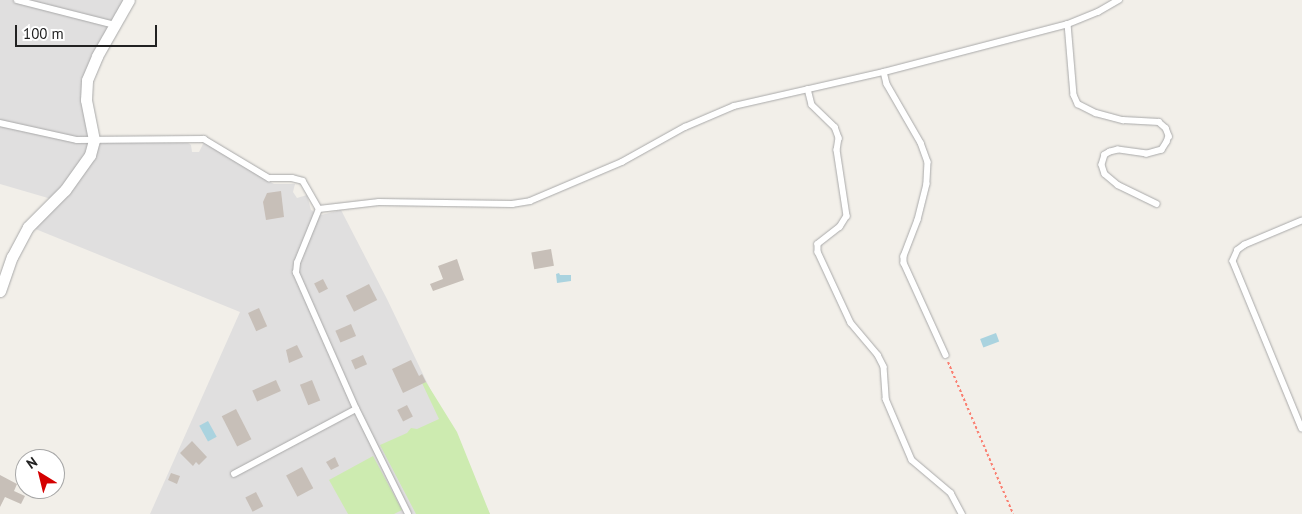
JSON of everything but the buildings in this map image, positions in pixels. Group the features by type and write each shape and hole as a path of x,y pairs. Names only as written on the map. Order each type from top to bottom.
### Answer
{"street":[{"path":"0,291 20,240 28,227 65,190 90,155 94,140 86,100 87,80 96,56 129,0"}],"lane":[{"path":"17,0 115,25"},
{"path":"319,209 379,202 512,204 530,201 622,162 685,127 734,106 884,72 1068,24 1098,12 1119,0"},
{"path":"1068,24 1074,95 1078,104 1096,113 1123,120 1158,122 1166,128 1169,136 1162,150 1147,154 1118,150 1105,155 1102,165 1105,174 1118,185 1157,204"},
{"path":"884,72 887,84 921,143 928,162 927,184 918,220 904,256 904,263 946,355"},
{"path":"808,90 812,105 835,126 839,138 837,150 847,216 840,227 818,244 818,252 851,323 878,355 884,367 886,399 912,460 951,493 962,514"},
{"path":"0,122 77,140 204,139 269,178 292,178 303,181 319,209"},
{"path":"319,209 297,263 296,273 356,409 407,514"},
{"path":"1302,221 1245,245 1238,250 1234,261 1302,428"},
{"path":"234,474 356,409"}],"path":[{"path":"946,355 1013,514"}],"shaded area":[{"path":"0,0 125,0 82,100 101,142 188,143 191,145 192,152 199,152 204,142 274,184 295,184 293,192 297,198 307,195 311,210 321,215 341,210 387,299 490,514 150,514 240,312 33,228 56,204 48,198 0,184"}],"green space":[{"path":"426,382 457,432 490,514 416,514 380,445 407,433 411,428 417,429 439,419 422,383"},
{"path":"373,456 402,510 394,514 348,514 329,480"}],"water":[{"path":"559,273 560,275 571,275 571,281 557,283 556,274"},
{"path":"996,333 999,341 983,347 980,339"},
{"path":"208,421 217,437 208,442 199,426"}]}
